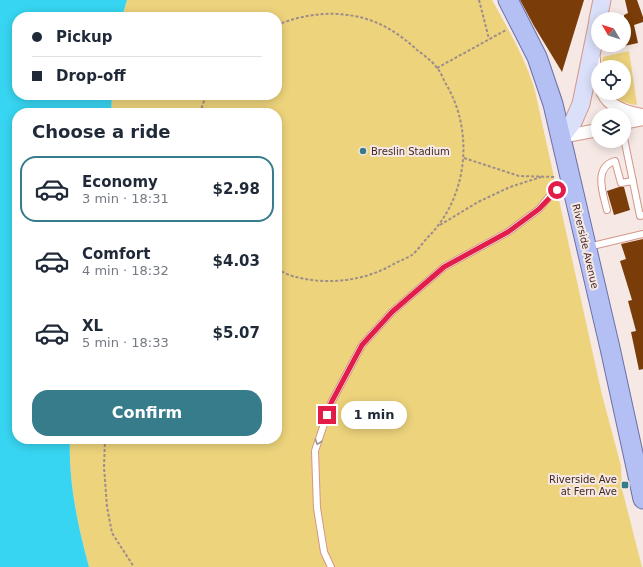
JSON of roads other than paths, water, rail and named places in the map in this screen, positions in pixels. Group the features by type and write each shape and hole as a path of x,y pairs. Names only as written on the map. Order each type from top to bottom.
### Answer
{"main road":[{"name":"Riverside Avenue","path":"508,0 537,57 547,85 561,137 563,179 586,247 643,499"}],"street":[{"path":"600,12 602,0"},
{"path":"561,137 573,122 581,104 591,52"},
{"path":"607,100 619,108 643,115"},
{"path":"631,122 643,119"},
{"path":"561,137 591,131"}],"lane":[{"path":"626,148 640,216 643,215"},
{"path":"607,210 601,184 604,168 609,163 616,161 621,183 633,181"},
{"path":"331,567 324,552 317,508 315,451 331,403 362,345 392,312 444,267 508,232 539,209 563,179"},
{"path":"586,247 643,234"}],"water":[{"path":"0,0 127,0 123,12 12,12 12,100 112,100 111,108 12,108 12,444 70,444 72,487 81,536 89,567 0,567"}],"place":[{"name":"Breslin Stadium","path":"363,151"},
{"name":"Riverside Ave at Fern Ave","path":"625,485"}]}
